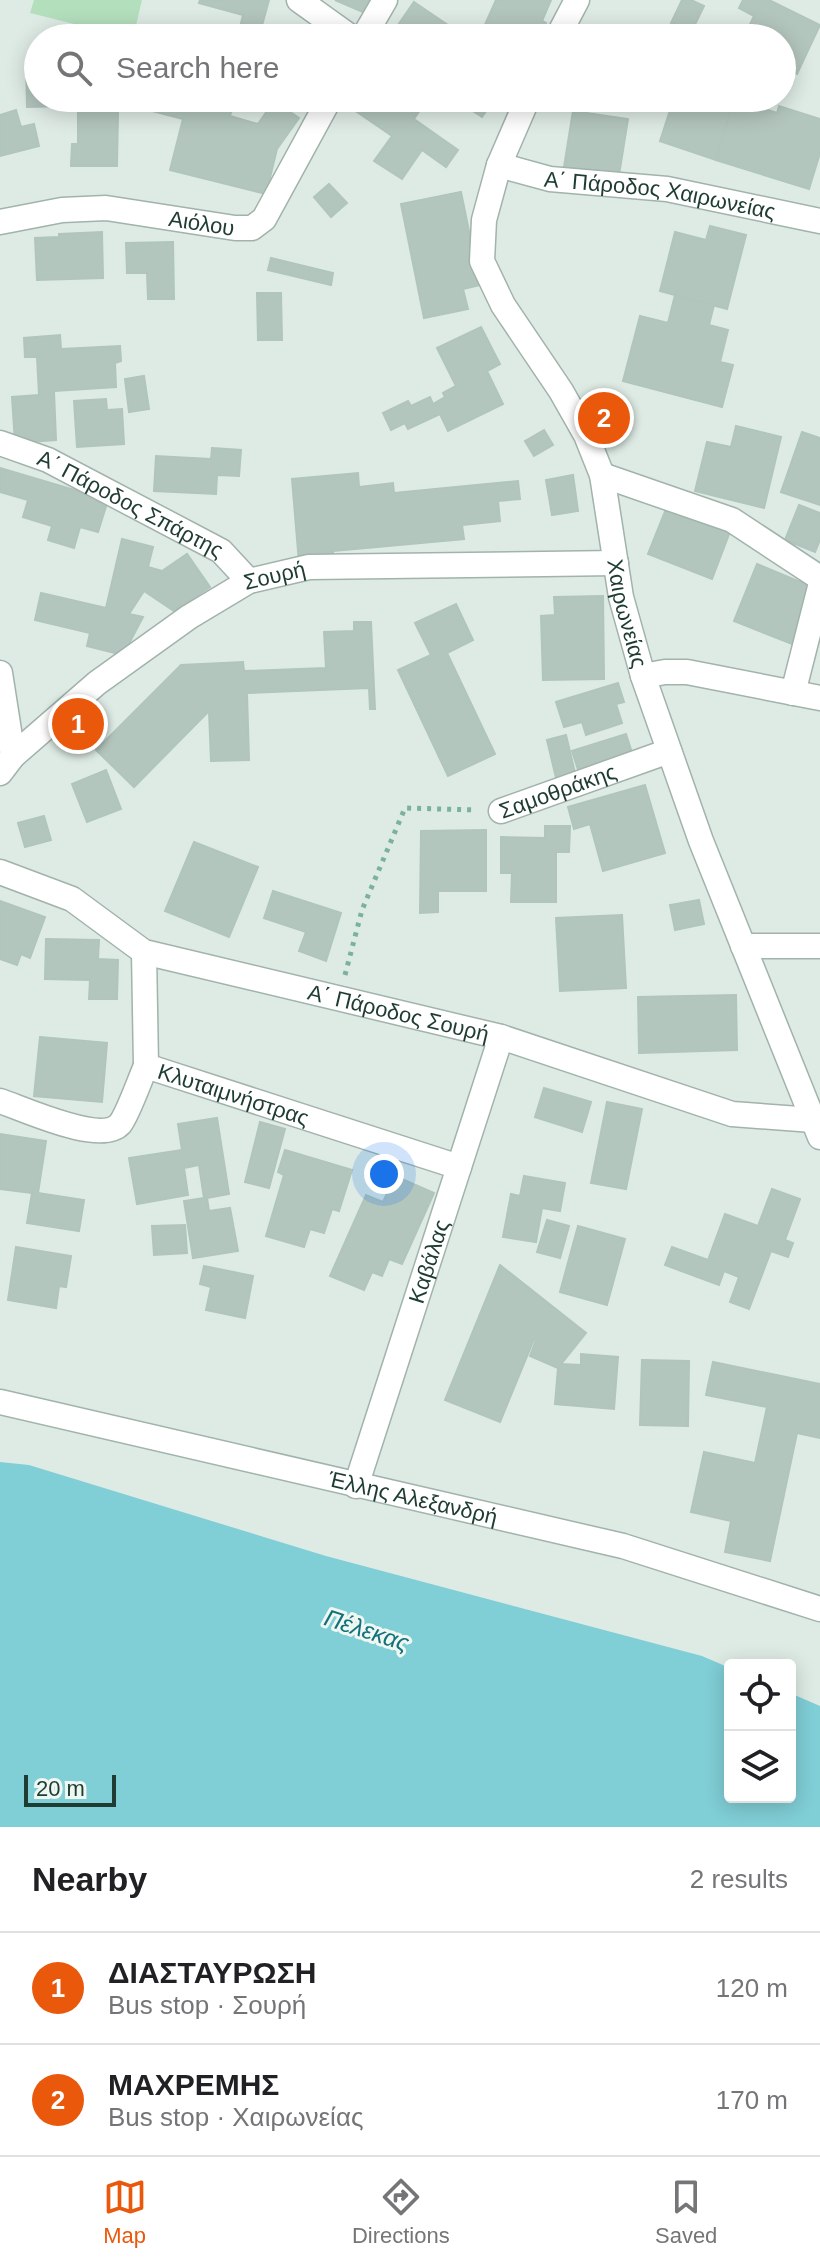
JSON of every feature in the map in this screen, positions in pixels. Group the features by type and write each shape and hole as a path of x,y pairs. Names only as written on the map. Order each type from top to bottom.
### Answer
{"street":[{"path":"299,0 332,24"},
{"path":"371,24 385,0"},
{"path":"564,24 577,0"},
{"name":"Αιόλου","path":"0,222 62,210 106,208 252,228 264,219 322,112"},
{"name":"Χαιρωνείας","path":"522,112 499,165 484,220 482,261 503,305 581,423 602,475 621,597 643,676 701,841 743,946 814,1090 816,1129"},
{"name":"Α΄ Πάροδος Χαιρωνείας","path":"499,165 550,179 667,189 820,221"},
{"name":"Α΄ Πάροδος Σπάρτης","path":"0,443 48,460 221,551 249,581"},
{"path":"602,475 732,520 820,578"},
{"name":"Σουρή","path":"4,756 97,683 189,617 249,581 309,567 616,563"},
{"path":"793,693 820,587"},
{"path":"643,676 687,672 820,698"},
{"path":"0,673 4,756"},
{"name":"Σαμοθράκης","path":"501,811 669,751"},
{"name":"Α΄ Πάροδος Σουρή","path":"0,872 72,899 144,952 501,1037 732,1114 816,1129"},
{"path":"743,946 820,946"},
{"path":"144,952 146,1066"},
{"name":"Καβάλας","path":"356,1486 501,1037"},
{"name":"Κλυταιμνήστρας","path":"0,1101 90,1131 107,1132 120,1124 146,1066 459,1167"},
{"name":"Έλλης Αλεξανδρή","path":"0,1402 623,1546 820,1609"}],"path":[{"name":"Σαμοθράκης","path":"338,999 362,910 405,808 501,811"}],"green space":[{"path":"34,0 142,0 136,24 74,24 30,13"}],"water":[{"name":"Πέλεκας","path":"0,1462 29,1465 326,1556 702,1656 724,1665 724,1803 796,1803 796,1696 820,1706 820,1827 0,1827"}],"building":[{"path":"200,0 269,0 262,24 241,23 243,15 199,3"},
{"path":"335,0 379,0 372,16"},
{"path":"496,0 551,0 542,21 546,24 485,24"},
{"path":"682,0 704,6 695,24 671,23"},
{"path":"743,0 769,0 820,25 797,74 796,24 750,24 754,16 739,8"},
{"path":"414,2 446,24 399,24"},
{"path":"16,110 21,127 34,124 39,146 0,156 0,115"},
{"path":"796,111 820,119 820,153 809,189 716,160 730,112"},
{"path":"78,112 118,112 117,166 71,166 72,144 78,144"},
{"path":"156,112 231,112 230,116 258,124 266,112 290,112 299,118 277,149 266,194 170,170 183,119"},
{"path":"357,112 419,112 414,119 458,150 446,167 422,150 402,179 374,161 392,136"},
{"path":"573,112 628,119 619,175 564,167"},
{"path":"669,112 730,112 716,160 660,141"},
{"path":"329,184 347,203 331,217 314,197"},
{"path":"461,192 480,285 463,289 468,309 424,318 401,204"},
{"path":"710,226 746,235 727,309 660,291 675,232 706,240"},
{"path":"102,232 103,278 37,280 35,238"},
{"path":"173,242 174,299 148,299 147,273 127,273 126,243"},
{"path":"271,258 333,273 331,285 268,270"},
{"path":"257,293 281,293 282,340 258,340"},
{"path":"675,295 714,305 709,325 728,330 720,362 733,365 722,407 623,381 640,316 668,323"},
{"path":"481,327 500,364 487,371 503,404 448,431 440,414 408,429 405,423 391,430 383,413 408,401 411,406 430,397 433,404 445,397 443,393 456,386 437,348"},
{"path":"60,335 61,349 120,346 121,361 115,363 116,387 54,391 56,440 15,443 12,397 39,395 37,357 25,357 24,338"},
{"path":"144,376 149,409 129,412 125,379"},
{"path":"106,399 107,410 122,409 124,444 77,447 74,401"},
{"path":"736,426 781,437 764,508 695,491 707,442 731,447"},
{"path":"544,430 553,445 534,456 525,441"},
{"path":"802,432 820,438 820,505 781,492"},
{"path":"212,448 241,450 239,476 217,475 216,494 154,491 156,456 211,459"},
{"path":"0,468 108,500 98,532 80,527 74,548 48,540 52,526 23,517 28,500 0,492"},
{"path":"358,473 359,487 393,483 394,493 518,481 520,499 498,501 500,521 462,525 464,539 333,551 333,560 299,563 292,479"},
{"path":"573,475 578,511 552,515 546,480"},
{"path":"668,504 731,529 712,579 648,554"},
{"path":"799,505 820,513 820,540 815,552 785,540"},
{"path":"122,539 153,547 148,567 162,571 187,554 210,587 174,611 144,591 129,614 143,617 123,655 87,646 90,633 35,620 41,593 106,608"},
{"path":"757,564 815,588 792,644 734,621"},
{"path":"603,596 604,679 543,680 541,616 555,615 554,597"},
{"path":"456,604 473,640 447,653 495,754 448,776 398,670 431,655 415,623"},
{"path":"354,622 371,622 375,709 370,709 369,688 247,693 249,760 211,761 209,711 134,787 96,750 181,665 243,662 244,671 326,668 324,632 354,631"},
{"path":"618,683 624,702 616,704 622,723 586,735 582,722 564,727 556,702"},
{"path":"626,734 635,762 581,779 572,751"},
{"path":"566,735 576,777 557,782 547,740"},
{"path":"106,770 121,809 87,822 72,784"},
{"path":"645,785 665,853 603,871 590,824 574,829 568,807"},
{"path":"44,816 51,840 25,847 18,823"},
{"path":"545,826 570,826 569,852 556,852 556,902 511,902 512,873 501,873 501,837 545,838"},
{"path":"486,830 486,891 438,891 438,912 420,913 421,831"},
{"path":"194,842 258,867 229,937 165,911"},
{"path":"273,891 341,913 326,961 299,951 306,932 264,918"},
{"path":"699,900 704,924 675,930 670,905"},
{"path":"0,901 45,917 30,958 21,954 17,965 0,959"},
{"path":"622,915 626,988 560,991 556,918"},
{"path":"46,939 99,940 98,959 118,960 117,999 89,999 90,980 45,979"},
{"path":"736,995 737,1050 639,1053 638,997"},
{"path":"40,1037 107,1043 102,1102 34,1096"},
{"path":"544,1088 591,1102 582,1132 535,1117"},
{"path":"607,1102 642,1109 626,1189 591,1183"},
{"path":"217,1118 229,1194 207,1198 209,1211 230,1208 238,1251 193,1258 184,1201 204,1198 199,1165 184,1168 188,1195 137,1204 129,1158 182,1150 178,1124"},
{"path":"260,1122 285,1129 269,1188 245,1182"},
{"path":"0,1134 46,1141 38,1193 84,1200 79,1231 27,1223 32,1193 0,1189"},
{"path":"285,1150 352,1170 339,1211 332,1209 324,1233 310,1229 304,1247 266,1236 284,1175 278,1172"},
{"path":"395,1176 434,1193 402,1264 389,1259 382,1276 372,1272 364,1290 330,1276 366,1195 383,1202"},
{"path":"524,1176 565,1183 560,1211 542,1208 536,1242 503,1237 511,1194 520,1196"},
{"path":"772,1189 800,1199 785,1240 793,1243 788,1257 771,1251 749,1309 730,1302 739,1277 724,1271 719,1285 665,1265 672,1247 708,1260 725,1214 758,1226"},
{"path":"547,1220 569,1226 560,1258 537,1252"},
{"path":"185,1225 187,1253 154,1255 152,1226"},
{"path":"578,1226 625,1239 607,1305 560,1292"},
{"path":"16,1247 71,1256 66,1287 59,1286 56,1308 8,1300"},
{"path":"500,1265 586,1333 561,1364 581,1365 581,1354 618,1357 614,1409 555,1404 558,1368 530,1356 534,1339 500,1422 445,1400"},
{"path":"204,1266 253,1276 245,1318 206,1310 211,1287 200,1284"},
{"path":"642,1360 689,1361 688,1426 640,1425"},
{"path":"713,1362 820,1384 820,1438 797,1433 770,1561 725,1552 731,1521 691,1512 704,1452 755,1463 767,1407 706,1395"}],"place":[{"name":"ΜΑΧΡΕΜΗΣ","path":"604,418"},
{"name":"ΔΙΑΣΤΑΥΡΩΣΗ","path":"78,724"}]}
